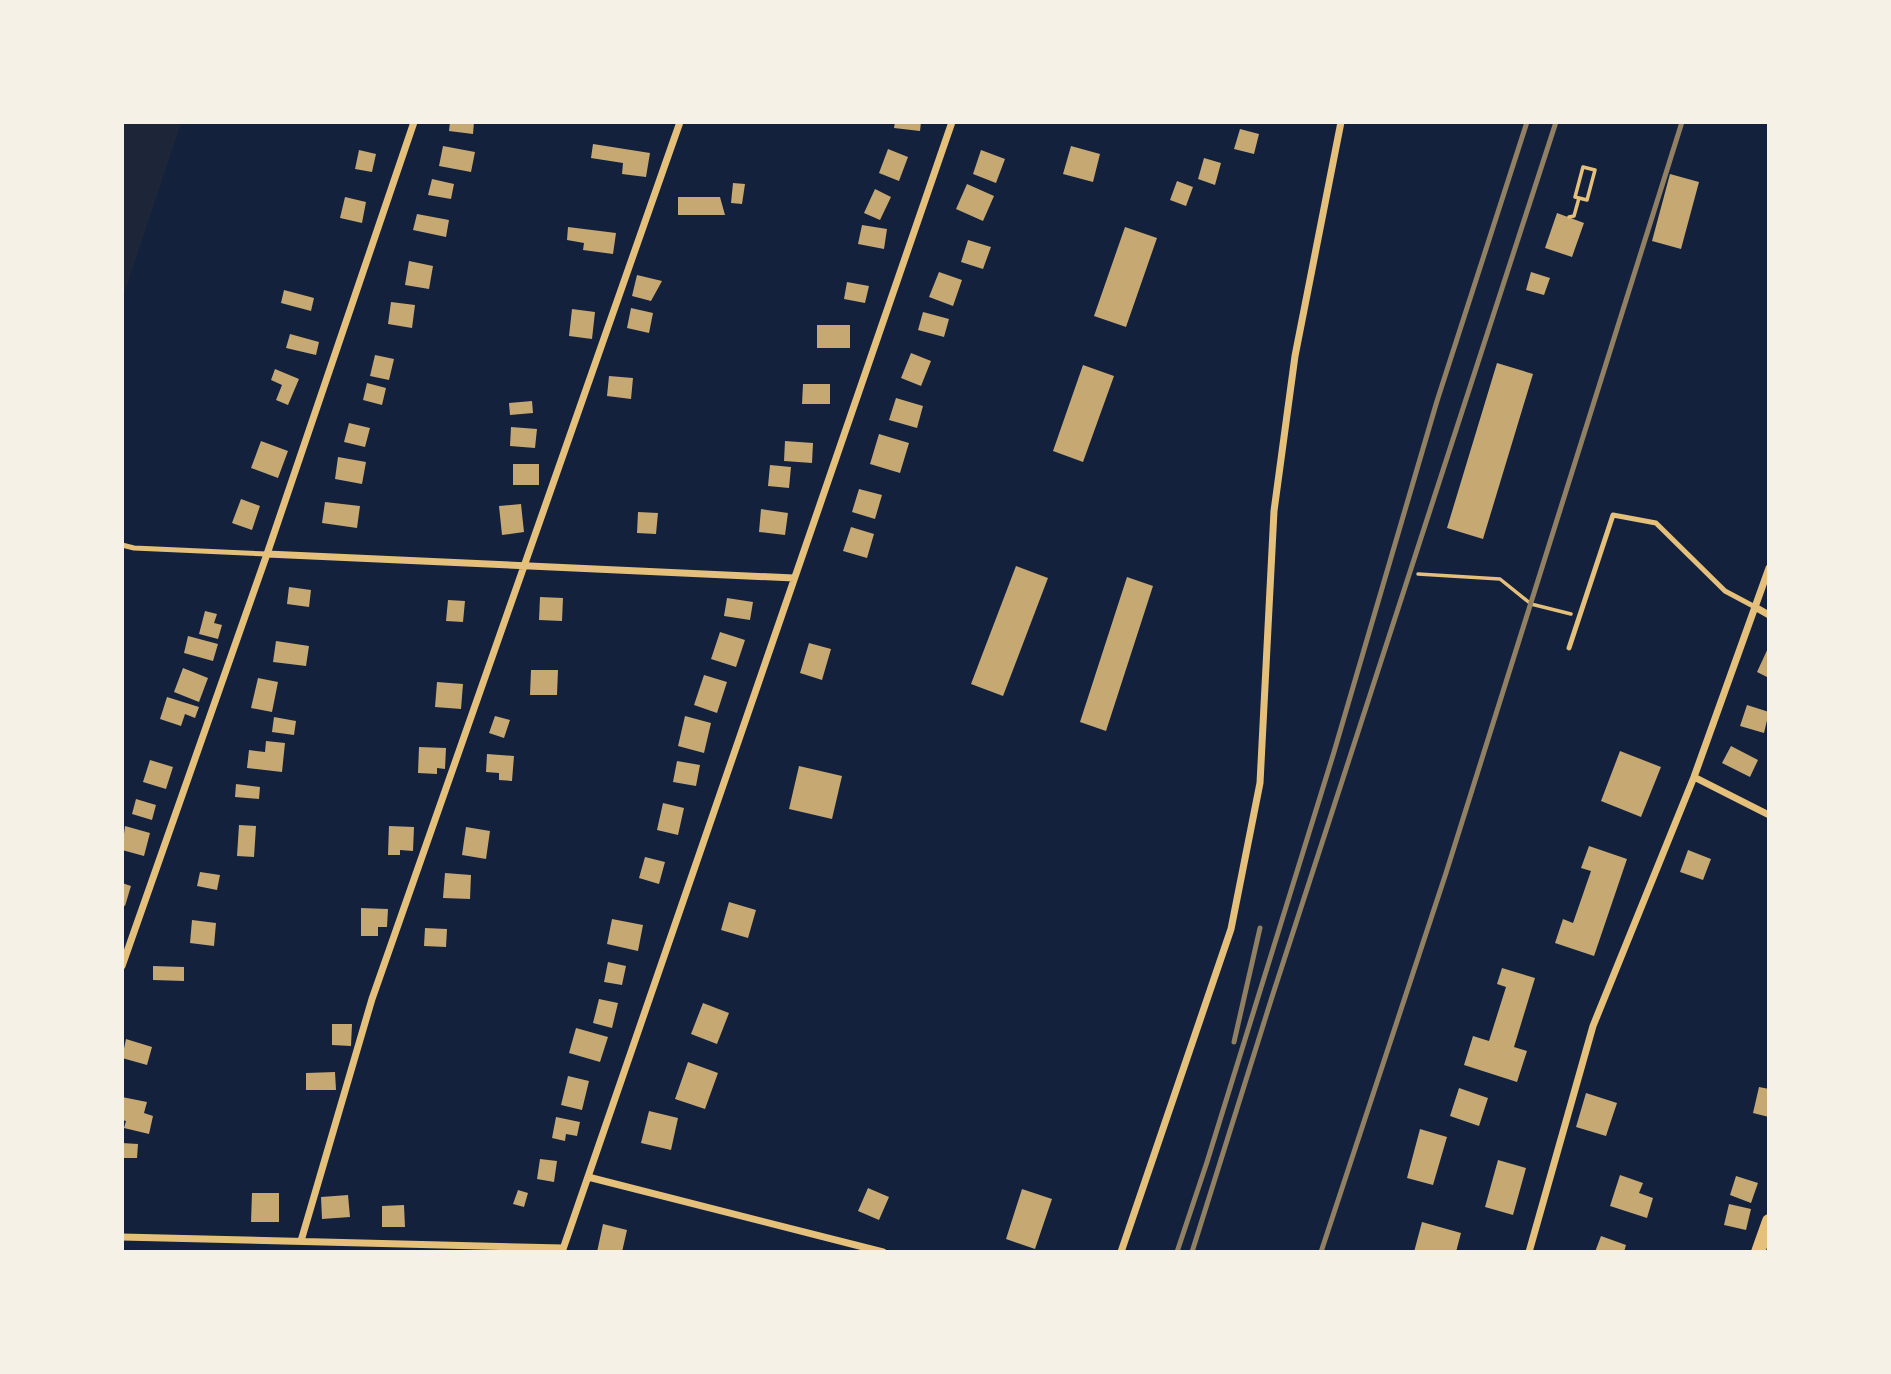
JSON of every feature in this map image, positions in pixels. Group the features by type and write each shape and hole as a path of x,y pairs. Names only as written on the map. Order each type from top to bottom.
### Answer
{"main road":[{"path":"1758,1251 1769,1221"}],"street":[{"path":"122,966 267,554 414,122"},
{"path":"301,1241 372,999 527,566 680,122"},
{"path":"122,1237 563,1250 952,122"},
{"path":"1121,1251 1231,929 1260,783 1274,511 1293,369 1341,122"},
{"path":"267,554 794,578"},
{"path":"1528,1251 1593,1027 1694,777 1769,568"},
{"path":"1755,607 1769,615"},
{"path":"1694,777 1769,815"},
{"path":"588,1177 883,1251"}],"lane":[{"path":"1569,648 1614,515 1656,523 1725,591 1755,607"},
{"path":"122,545 134,548 267,554"}],"path":[{"path":"1583,167 1595,170 1587,200 1579,198 1575,197 1583,167"},
{"path":"1569,217 1574,216 1579,198"},
{"path":"1419,574 1500,579 1531,604 1580,617"}],"shaded area":[{"path":"122,123 181,123 123,297"}],"building":[{"path":"450,122 474,122 473,134 449,131"},
{"path":"895,122 921,122 920,131 894,128"},
{"path":"1240,129 1259,134 1254,154 1234,149"},
{"path":"593,144 650,153 646,177 622,174 623,163 591,158"},
{"path":"443,146 475,152 471,172 439,166"},
{"path":"1071,146 1100,154 1093,182 1063,174"},
{"path":"888,149 908,157 899,181 879,173"},
{"path":"359,150 376,154 372,172 355,169"},
{"path":"981,150 1005,159 996,183 973,174"},
{"path":"1204,158 1221,163 1215,185 1198,179"},
{"path":"1670,174 1699,182 1681,249 1652,241"},
{"path":"432,179 454,184 451,199 428,195"},
{"path":"1177,181 1193,187 1186,206 1170,200"},
{"path":"733,183 745,184 742,204 731,203"},
{"path":"967,184 994,196 983,221 956,209"},
{"path":"875,189 891,197 880,220 864,213"},
{"path":"345,197 366,202 362,223 340,218"},
{"path":"678,197 720,197 725,215 678,215"},
{"path":"1557,213 1584,223 1572,257 1545,248"},
{"path":"417,214 449,220 446,237 413,230"},
{"path":"862,225 887,229 884,249 858,244"},
{"path":"568,227 616,233 613,254 583,250 584,243 567,240"},
{"path":"1125,227 1157,238 1126,327 1094,316"},
{"path":"968,240 991,247 983,269 961,262"},
{"path":"409,261 433,266 429,289 405,285"},
{"path":"939,272 962,280 953,306 929,297"},
{"path":"1531,272 1550,278 1544,295 1526,290"},
{"path":"637,275 662,281 651,301 632,296"},
{"path":"847,282 869,286 865,303 844,299"},
{"path":"284,290 314,298 311,311 281,303"},
{"path":"391,302 415,305 412,328 388,324"},
{"path":"631,308 653,313 649,333 627,328"},
{"path":"572,309 595,312 592,339 569,336"},
{"path":"923,312 949,319 944,337 918,330"},
{"path":"817,325 850,325 850,348 817,348"},
{"path":"290,334 319,342 316,355 286,348"},
{"path":"911,353 931,361 921,386 901,378"},
{"path":"375,355 394,359 389,380 370,376"},
{"path":"1497,363 1533,374 1483,539 1447,528"},
{"path":"1083,365 1114,376 1083,462 1053,451"},
{"path":"275,369 299,379 288,405 276,400 282,385 271,380"},
{"path":"609,376 633,378 631,399 607,396"},
{"path":"367,383 386,388 382,405 363,400"},
{"path":"803,384 830,384 830,404 802,404"},
{"path":"896,398 923,406 917,428 889,420"},
{"path":"532,401 533,413 510,415 509,403"},
{"path":"349,423 370,428 365,447 344,442"},
{"path":"511,427 537,429 535,448 510,446"},
{"path":"879,434 909,443 900,473 870,464"},
{"path":"261,441 288,451 278,478 251,468"},
{"path":"785,441 813,443 812,463 784,461"},
{"path":"338,457 366,462 362,484 335,479"},
{"path":"513,464 539,464 539,485 513,485"},
{"path":"770,465 791,467 789,488 768,486"},
{"path":"859,489 882,495 875,519 852,512"},
{"path":"241,499 260,506 252,530 232,523"},
{"path":"325,502 360,506 357,528 322,523"},
{"path":"521,504 524,532 502,535 499,506"},
{"path":"761,509 788,513 785,535 759,532"},
{"path":"638,512 658,513 656,534 637,533"},
{"path":"851,527 874,534 867,558 843,551"},
{"path":"1016,566 1048,578 1003,696 971,684"},
{"path":"1127,577 1153,586 1106,731 1080,722"},
{"path":"289,587 311,590 309,607 287,604"},
{"path":"540,597 563,598 562,621 539,620"},
{"path":"727,598 753,602 750,620 724,616"},
{"path":"448,600 465,601 463,622 446,621"},
{"path":"205,611 217,614 214,623 222,625 218,639 199,634"},
{"path":"720,632 745,640 736,667 711,659"},
{"path":"188,636 218,644 213,661 184,653"},
{"path":"276,641 309,646 306,666 273,662"},
{"path":"809,643 831,649 822,680 800,673"},
{"path":"1769,646 1769,678 1757,672"},
{"path":"183,668 208,678 199,702 174,692"},
{"path":"531,670 558,670 557,695 530,695"},
{"path":"704,675 727,682 717,713 694,705"},
{"path":"258,678 278,682 272,712 251,708"},
{"path":"437,682 463,684 461,709 435,707"},
{"path":"167,697 199,707 195,718 185,714 181,726 160,719"},
{"path":"1747,705 1769,712 1764,733 1740,726"},
{"path":"495,716 510,720 504,738 489,733"},
{"path":"685,716 711,723 704,753 678,746"},
{"path":"274,717 296,721 294,735 272,732"},
{"path":"266,741 285,743 282,772 247,768 249,750 265,752"},
{"path":"1731,746 1758,760 1750,777 1722,763"},
{"path":"419,747 446,748 445,769 437,768 437,774 418,773"},
{"path":"1620,751 1661,767 1641,817 1601,801"},
{"path":"487,754 514,756 512,781 499,780 499,773 486,772"},
{"path":"150,760 173,767 166,789 143,782"},
{"path":"677,761 700,765 696,786 673,782"},
{"path":"799,766 842,776 832,819 789,809"},
{"path":"236,784 260,787 259,799 235,797"},
{"path":"136,799 156,805 152,820 132,814"},
{"path":"663,803 684,808 678,835 657,830"},
{"path":"239,825 256,826 254,857 237,856"},
{"path":"125,826 150,833 144,856 122,850"},
{"path":"389,826 414,827 413,851 400,850 400,855 388,855"},
{"path":"466,827 490,831 486,859 462,855"},
{"path":"1589,846 1627,859 1594,956 1555,943 1563,919 1573,923 1591,871 1581,868"},
{"path":"1688,850 1711,859 1703,880 1680,872"},
{"path":"645,857 665,862 659,884 639,878"},
{"path":"200,872 220,875 217,890 197,886"},
{"path":"445,873 471,875 470,899 443,898"},
{"path":"122,883 131,886 125,906 122,905"},
{"path":"729,902 756,910 748,938 721,930"},
{"path":"361,908 388,909 387,927 378,927 378,936 361,936"},
{"path":"612,919 643,925 638,951 607,944"},
{"path":"192,920 216,923 214,946 190,943"},
{"path":"425,928 447,929 446,947 424,946"},
{"path":"608,962 626,966 622,985 604,982"},
{"path":"153,966 184,967 184,981 153,980"},
{"path":"1502,968 1535,978 1514,1047 1527,1051 1517,1082 1464,1065 1473,1036 1489,1041 1506,987 1497,984"},
{"path":"599,999 618,1003 612,1028 593,1023"},
{"path":"703,1003 729,1013 717,1044 691,1034"},
{"path":"332,1024 352,1024 351,1046 332,1045"},
{"path":"576,1028 608,1037 600,1062 569,1053"},
{"path":"126,1039 152,1047 147,1065 122,1058"},
{"path":"688,1062 718,1073 705,1109 675,1099"},
{"path":"335,1072 336,1090 306,1090 306,1073"},
{"path":"568,1076 589,1081 582,1110 561,1105"},
{"path":"1759,1087 1769,1089 1769,1117 1753,1113"},
{"path":"1459,1088 1488,1098 1479,1126 1450,1116"},
{"path":"1586,1093 1617,1103 1606,1136 1576,1127"},
{"path":"122,1097 147,1102 144,1113 153,1116 149,1134 124,1128 126,1121 122,1120"},
{"path":"649,1111 678,1118 671,1150 641,1143"},
{"path":"556,1117 580,1122 577,1136 566,1134 565,1141 552,1138"},
{"path":"1420,1129 1447,1137 1433,1185 1407,1178"},
{"path":"122,1143 138,1144 137,1158 122,1158"},
{"path":"540,1159 557,1161 554,1182 537,1179"},
{"path":"1498,1160 1526,1168 1513,1215 1485,1207"},
{"path":"1620,1175 1643,1183 1639,1193 1653,1198 1647,1218 1610,1206"},
{"path":"1736,1176 1758,1183 1751,1203 1730,1195"},
{"path":"868,1188 889,1197 879,1220 858,1211"},
{"path":"1022,1189 1052,1199 1035,1249 1006,1239"},
{"path":"518,1190 528,1193 524,1207 513,1204"},
{"path":"252,1193 279,1193 279,1222 251,1222"},
{"path":"348,1195 350,1217 322,1219 321,1197"},
{"path":"1729,1204 1751,1209 1746,1230 1724,1225"},
{"path":"404,1205 405,1227 382,1227 382,1206"},
{"path":"1422,1222 1461,1233 1456,1252 1414,1252"},
{"path":"603,1224 627,1230 622,1252 597,1252"},
{"path":"1601,1236 1626,1245 1624,1252 1595,1252"}],"railway":[{"path":"1177,1252 1334,752 1437,401 1527,122"},
{"path":"1192,1252 1556,122"},
{"path":"1321,1252 1446,873 1682,122"},
{"path":"1234,1042 1260,928"}]}
